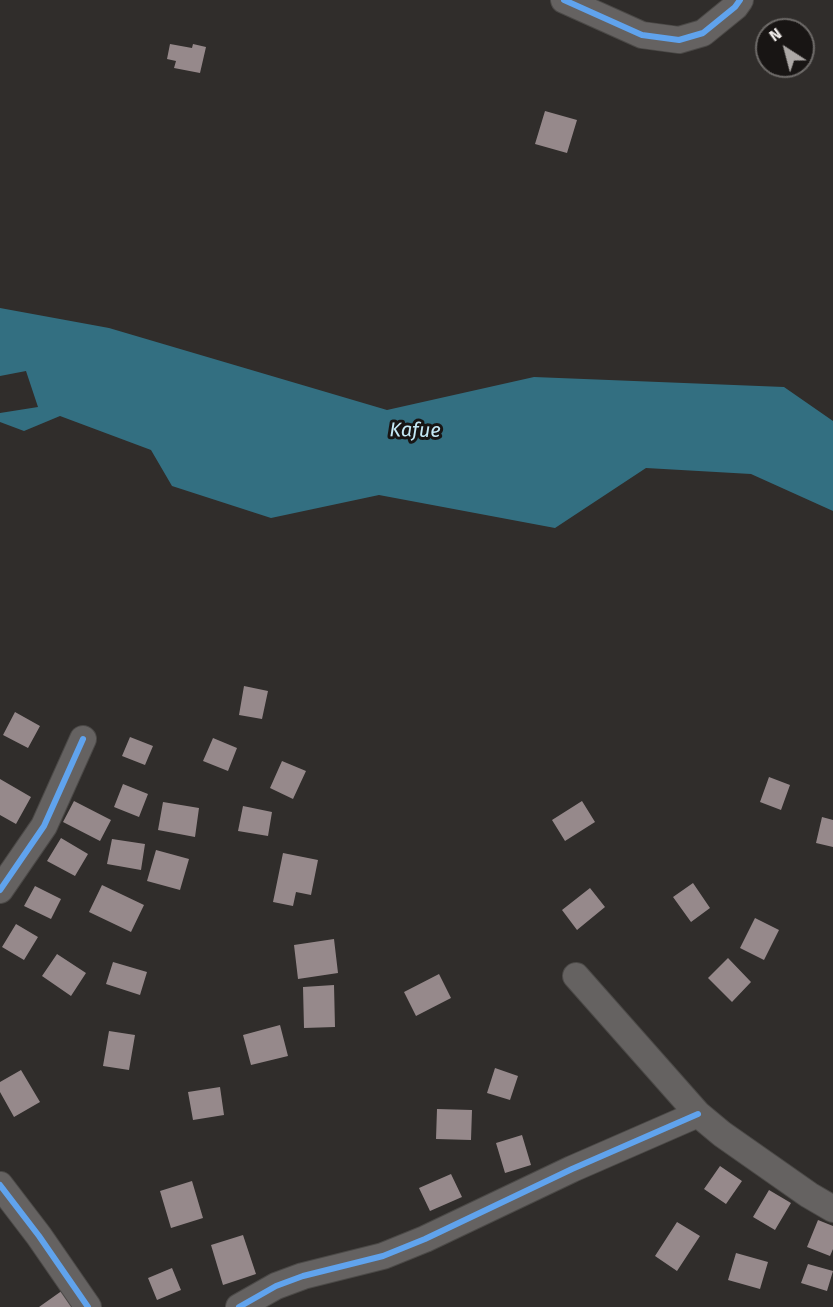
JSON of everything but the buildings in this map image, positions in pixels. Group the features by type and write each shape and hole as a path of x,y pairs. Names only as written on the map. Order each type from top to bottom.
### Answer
{"street":[{"path":"564,0 642,35 679,40 703,33 735,7 740,0"},
{"path":"0,890 44,826 83,739"},
{"path":"576,976 699,1114 722,1134 809,1195 833,1209"},
{"path":"239,1307 276,1286 303,1276 383,1256 425,1239 572,1168 699,1114"},
{"path":"0,1185 88,1307"}],"water":[{"name":"Kafue","path":"0,308 109,328 387,410 534,377 784,387 833,421 833,511 751,474 646,468 555,528 379,495 271,518 172,486 151,450 60,416 24,431 0,422 0,413 38,407 26,371 0,376"}],"cycle path":[{"path":"564,0 642,35 679,40 703,33 735,7 740,0"},
{"path":"0,890 44,826 83,739"},
{"path":"239,1307 276,1286 303,1276 383,1256 425,1239 572,1169 698,1114"},
{"path":"0,1185 88,1307"}]}
